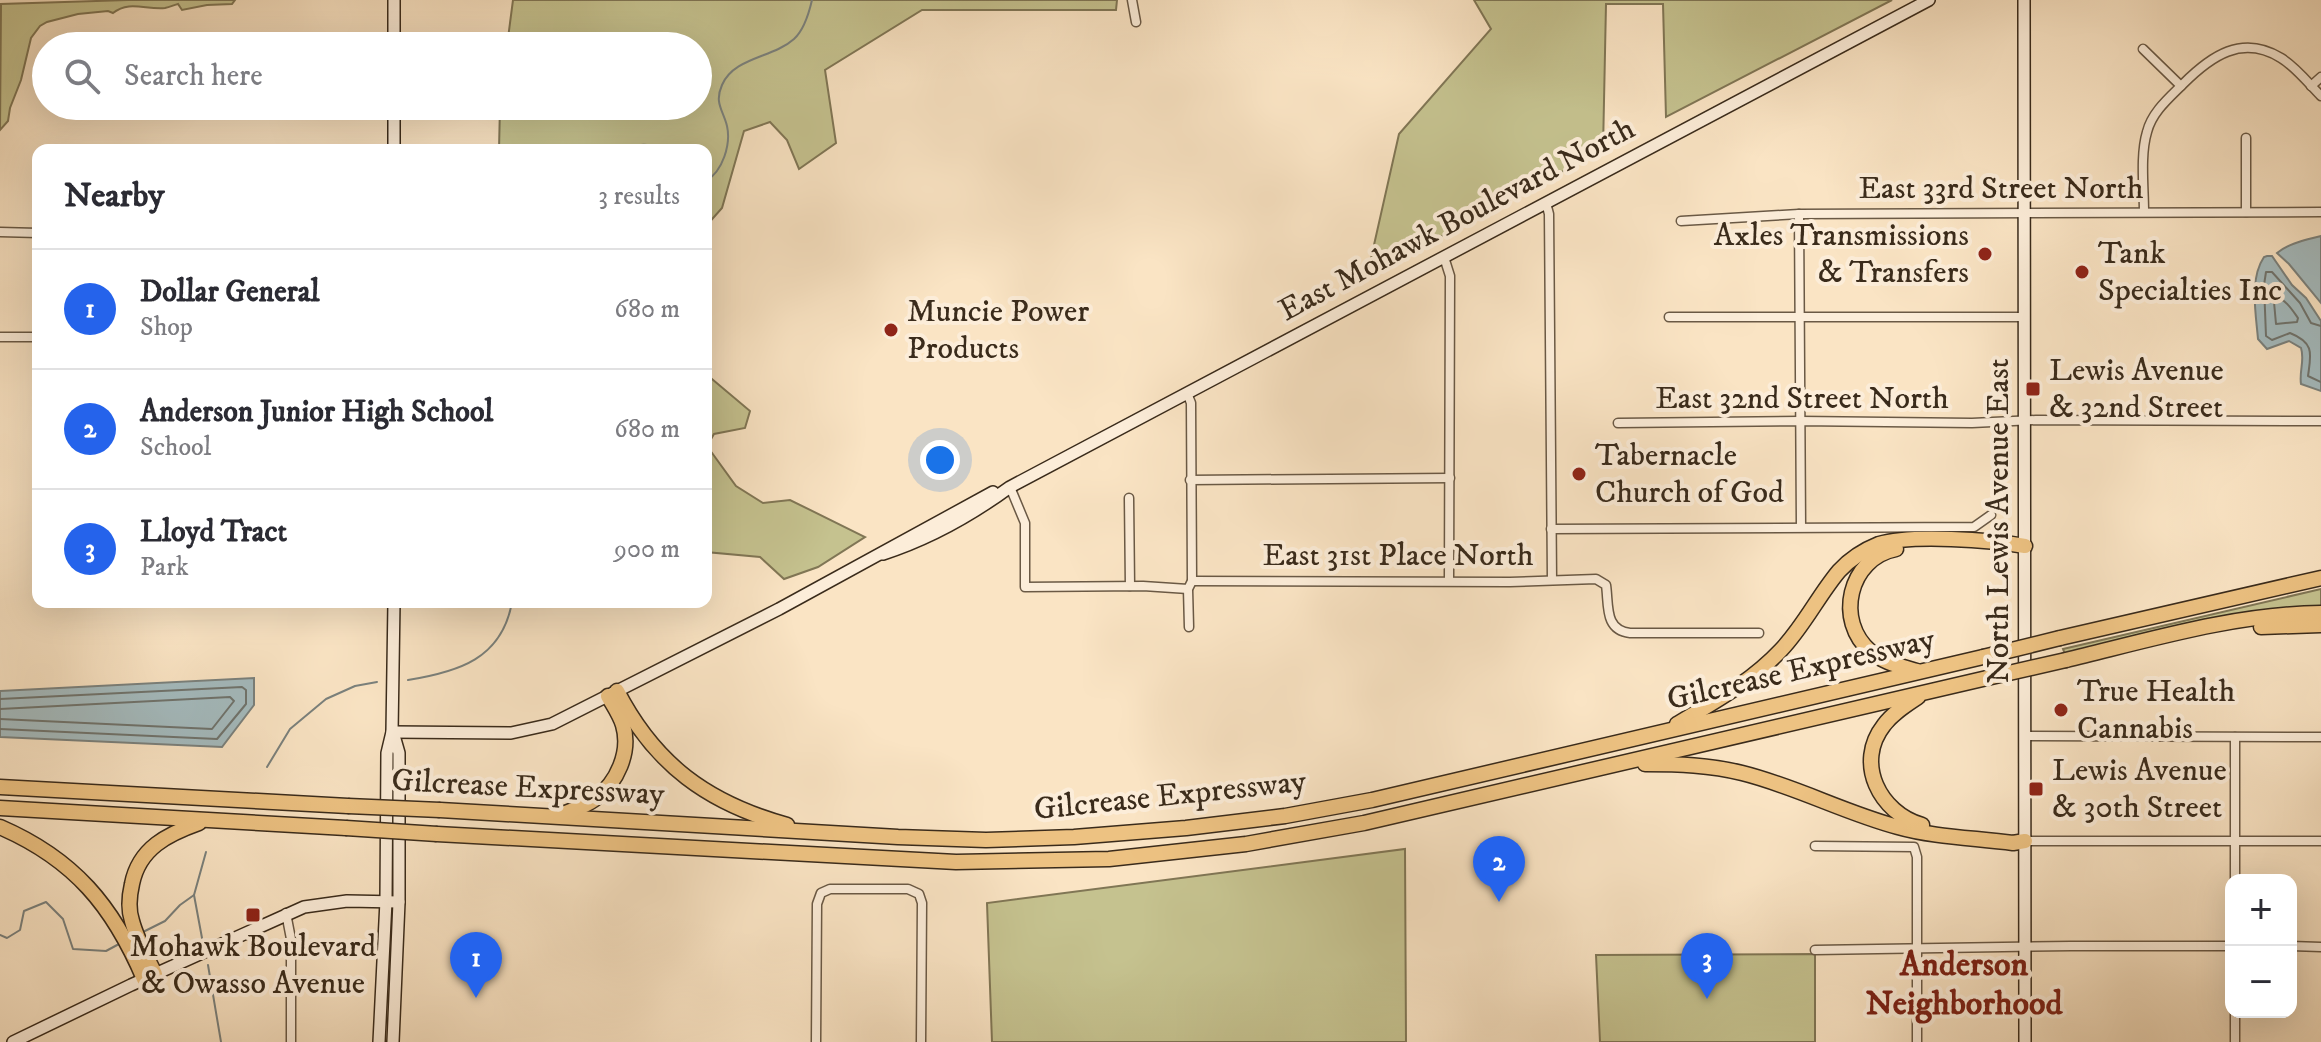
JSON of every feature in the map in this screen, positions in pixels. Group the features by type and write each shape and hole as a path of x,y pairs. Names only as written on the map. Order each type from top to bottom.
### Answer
{"highway":[{"path":"1666,730 1739,686 1767,664 1798,630 1838,573 1852,559 1870,548 1903,540 1998,542 2025,546"},
{"path":"1922,672 1886,662 1858,638 1851,621 1850,604 1853,587 1862,571 1875,558 1898,548 2025,546"},
{"name":"Gilcrease Expressway","path":"0,787 941,839 1031,839 1127,834 1285,816 1372,800 2321,578"},
{"name":"Gilcrease Expressway","path":"0,808 956,862 1109,859 1246,844 1335,829 2169,636 2245,620 2321,613"},
{"path":"2169,636 2270,626 2321,625"},
{"path":"1924,693 1892,716 1875,740 1873,775 1885,801 1895,813 1928,826 2025,841"},
{"path":"552,817 594,800 617,774 625,734 612,694"},
{"path":"612,694 651,743 693,783 740,810 814,833"},
{"path":"1617,764 1692,765 1731,770 1898,827 2013,843 2025,841"},
{"path":"150,976 130,912 134,876 145,856 162,839 207,820"},
{"path":"0,827 48,851 84,882 150,976"}],"street":[{"path":"394,0 394,32"},
{"path":"1132,0 1136,22"},
{"name":"East Mohawk Boulevard North","path":"392,732 511,733 552,724 883,554 910,545 972,513 1010,487 1929,0"},
{"name":"North Lewis Avenue East","path":"2024,0 2025,1042"},
{"path":"2144,212 2147,130 2155,114 2212,58 2229,50 2250,48 2267,51 2280,57 2321,96"},
{"path":"2143,49 2181,86"},
{"path":"2311,86 2321,77"},
{"path":"394,120 394,144"},
{"path":"2246,138 2246,212"},
{"path":"1546,203 1549,214 1551,307 1552,580"},
{"name":"East 33rd Street North","path":"1681,221 1799,214 2321,212"},
{"path":"1799,214 1801,527"},
{"path":"0,232 32,233"},
{"path":"1444,257 1450,276 1449,581"},
{"path":"1669,317 2025,317"},
{"path":"0,337 32,337"},
{"path":"1187,393 1191,403 1189,627"},
{"name":"East 32nd Street North","path":"1618,423 2321,421"},
{"path":"1190,480 1450,478"},
{"name":"East 31st Place North","path":"1010,487 1025,523 1025,587 1590,578 1603,582 1607,590 1610,621 1619,631 1759,633"},
{"path":"1129,498 1130,586"},
{"name":"East 31st Place North","path":"1551,529 1974,527 1991,515"},
{"path":"393,1042 393,901 387,753 392,732 394,608"},
{"path":"2025,736 2321,737"},
{"path":"2235,737 2235,874"},
{"path":"2025,841 2321,841"},
{"path":"1815,846 1914,847 1917,857 1917,1042"},
{"path":"816,1042 817,904 821,893 830,889 908,889 919,894 922,903 921,1042"},
{"path":"13,1042 286,913 324,903 393,901"},
{"path":"379,1042 393,901"},
{"path":"286,913 291,939 291,1042"},
{"path":"1815,950 2225,946"},
{"path":"2297,946 2321,947"},
{"path":"2235,1018 2235,1042"}],"shaded area":[{"path":"235,0 232,4 182,10 178,4 165,8 131,6 113,13 78,14 47,22 32,32 8,121 0,130 1,4"},
{"path":"513,0 1117,0 1116,10 922,10 825,70 836,143 799,169 787,140 770,122 744,131 722,208 712,219 712,144 499,144 500,120 712,120 712,32 509,32"},
{"path":"1474,0 1892,0 1666,117 1663,4 1606,4 1603,150 1367,276 1399,134 1491,29"},
{"path":"712,379 750,411 745,428 714,434 712,437"},
{"path":"712,453 736,486 763,503 790,500 865,537 818,567 784,579 760,557 712,553"},
{"path":"2321,589 2321,607 2065,654 2063,649"},
{"path":"1405,849 1406,1042 992,1042 987,903"},
{"path":"1815,954 1815,1042 1600,1042 1596,955"}],"water":[{"path":"2321,236 2321,303 2277,253 2292,244"},
{"path":"2267,256 2272,256 2321,321 2321,391 2301,384 2301,348 2289,341 2267,349 2258,339 2256,276"},
{"path":"254,678 254,705 222,747 0,737 0,691"}],"waterway":[{"path":"712,177 727,149 727,126 719,102 722,85 735,69 794,39 808,16 812,0"},
{"path":"408,680 460,667 488,650 499,637 510,608"},
{"path":"267,767 290,729 326,699 355,686 377,682"},
{"path":"202,938 194,895 206,852"},
{"path":"141,933 165,921 194,895"},
{"path":"0,935 7,938 20,930 24,911 46,902 63,919 73,949 106,951 119,944"},
{"path":"208,965 221,1042"}],"place":[{"name":"Axles Transmissions & Transfers","path":"1985,254"},
{"name":"Tank Specialties Inc","path":"2082,272"},
{"name":"Muncie Power Products","path":"891,330"},
{"name":"Lewis Avenue & 32nd Street","path":"2033,389"},
{"name":"Tabernacle Church of God","path":"1579,474"},
{"name":"True Health Cannabis","path":"2061,710"},
{"name":"Lewis Avenue & 30th Street","path":"2036,789"},
{"name":"Anderson Junior High School","path":"1499,902"},
{"name":"Mohawk Boulevard & Owasso Avenue","path":"253,915"},
{"name":"Dollar General","path":"476,998"},
{"name":"Lloyd Tract","path":"1707,999"}],"district":[{"name":"Anderson Neighborhood","path":"1964,984"}]}
